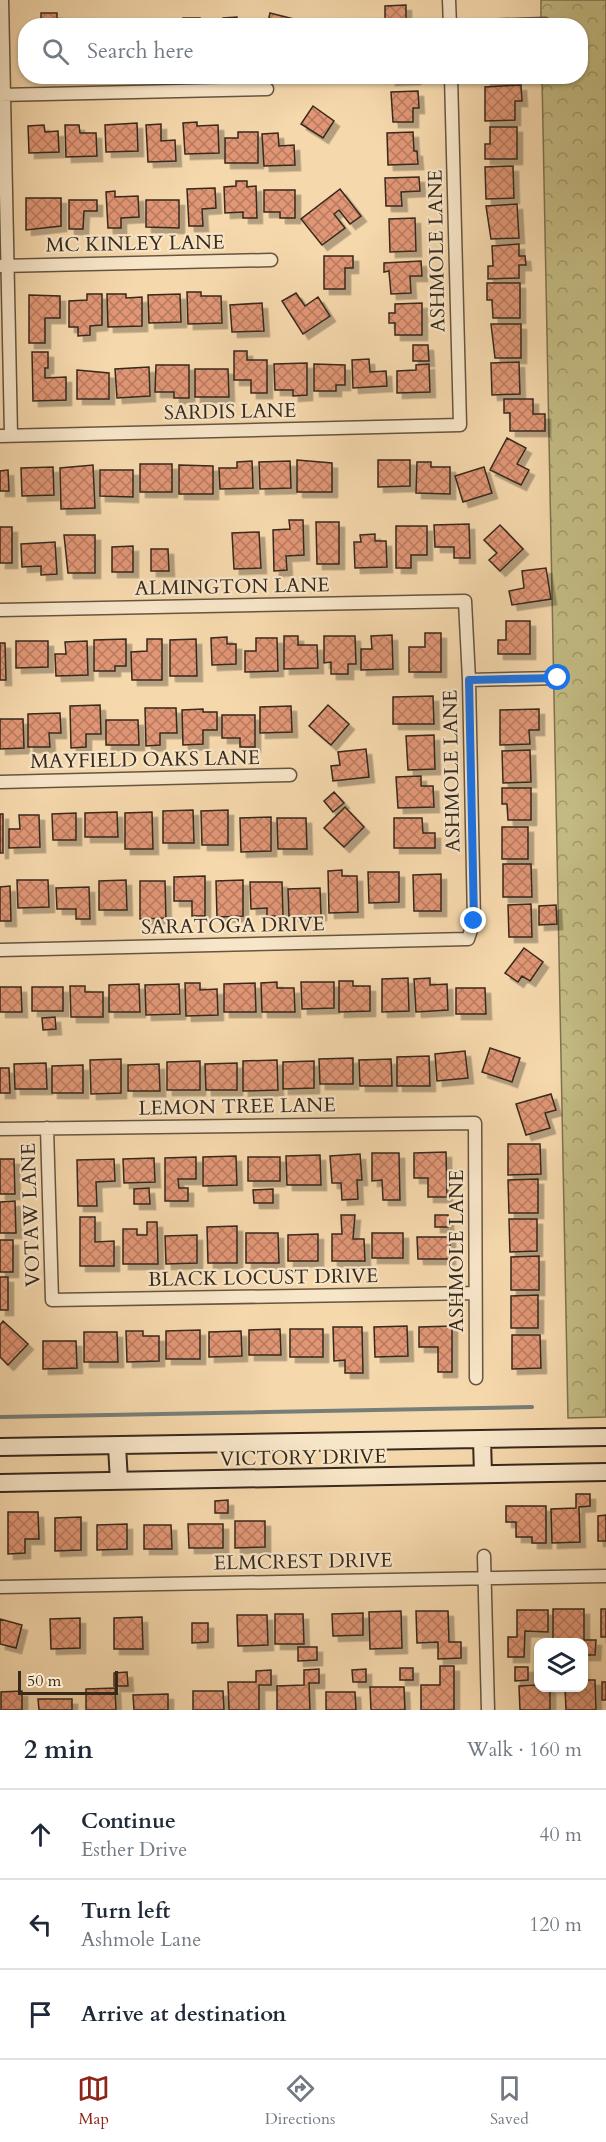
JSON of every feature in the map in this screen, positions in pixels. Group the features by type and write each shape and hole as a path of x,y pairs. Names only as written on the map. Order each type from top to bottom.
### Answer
{"main road":[{"name":"VICTORY DRIVE","path":"0,1447 606,1437"},
{"path":"483,1440 483,1474"},
{"path":"117,1446 119,1481"},
{"name":"VICTORY DRIVE","path":"0,1483 606,1472"}],"street":[{"path":"2,0 5,436"},
{"path":"449,0 450,18"},
{"name":"ASHMOLE LANE","path":"451,84 460,425"},
{"path":"2,95 267,88"},
{"name":"MC KINLEY LANE","path":"4,266 271,260"},
{"name":"SARDIS LANE","path":"5,436 460,425"},
{"name":"ASHMOLE LANE","path":"465,601 474,921 468,939"},
{"name":"ALMINGTON LANE","path":"0,610 465,601"},
{"path":"469,680 558,678"},
{"name":"MAYFIELD OAKS LANE","path":"0,782 290,775"},
{"name":"SARATOGA DRIVE","path":"0,950 468,939"},
{"name":"ASHMOLE LANE","path":"475,1123 476,1378"},
{"name":"LEMON TREE LANE","path":"0,1129 475,1123"},
{"name":"VOTAW LANE","path":"46,1128 52,1300"},
{"name":"BLACK LOCUST DRIVE","path":"52,1300 475,1293"},
{"path":"484,1556 488,1710"},
{"name":"ELMCREST DRIVE","path":"0,1587 606,1576"}],"green space":[{"path":"541,0 606,0 606,1417 568,1418 542,84 588,84 588,18 541,18"}],"building":[{"path":"406,5 406,18 385,18 385,6"},
{"path":"41,13 57,13 57,18 41,18"},
{"path":"270,13 290,18 269,18"},
{"path":"521,85 522,101 515,101 515,120 485,121 485,87"},
{"path":"418,91 419,108 413,108 413,122 393,122 391,92"},
{"path":"313,106 334,121 323,138 301,124"},
{"path":"197,122 197,126 218,125 219,153 185,154 183,123"},
{"path":"137,123 138,151 106,152 105,125"},
{"path":"161,124 161,141 175,140 176,161 148,162 146,125"},
{"path":"44,125 45,132 58,131 59,152 29,153 28,126"},
{"path":"65,125 79,125 80,133 96,133 97,156 66,157"},
{"path":"490,127 517,127 517,159 485,159 485,144 490,144"},
{"path":"238,132 258,132 258,163 225,163 225,138 238,138"},
{"path":"413,132 414,151 417,151 418,164 388,165 387,133"},
{"path":"278,133 279,146 294,145 295,165 264,166 262,134"},
{"path":"513,166 514,198 486,199 485,167"},
{"path":"419,177 420,191 401,192 402,206 386,206 385,178"},
{"path":"236,181 247,181 247,187 256,186 257,218 243,218 243,212 225,213 224,187 236,186"},
{"path":"215,188 216,208 202,209 203,226 189,226 187,189"},
{"path":"340,189 361,216 350,224 339,210 334,214 345,228 322,245 301,219"},
{"path":"264,190 295,190 295,218 280,218 280,212 264,212"},
{"path":"115,191 115,197 138,196 139,217 121,218 121,228 108,228 106,192"},
{"path":"26,198 61,198 61,226 26,230"},
{"path":"69,200 97,200 97,211 84,211 83,229 69,229"},
{"path":"146,200 179,200 179,228 146,227"},
{"path":"517,204 519,238 491,239 486,206"},
{"path":"415,218 416,251 390,252 389,219"},
{"path":"519,244 519,256 525,256 526,265 519,265 519,278 488,279 488,266 493,266 492,246"},
{"path":"324,256 353,256 353,268 345,268 345,289 324,289"},
{"path":"421,261 422,276 410,276 411,293 391,294 389,271 384,272 384,263"},
{"path":"487,283 520,283 520,318 493,318 492,300 487,300"},
{"path":"187,292 201,292 201,296 221,296 222,323 188,324"},
{"path":"296,293 305,306 318,297 330,316 303,334 282,301"},
{"path":"87,294 102,294 102,325 90,326 90,335 78,336 78,327 69,327 69,301 87,300"},
{"path":"107,294 126,294 126,298 142,297 142,326 108,327"},
{"path":"180,294 181,322 149,323 148,295"},
{"path":"29,295 60,296 60,318 45,318 45,343 29,343"},
{"path":"262,303 264,331 232,332 230,305"},
{"path":"422,303 422,335 395,335 395,323 389,323 389,313 395,313 395,304"},
{"path":"491,324 521,324 521,358 495,358"},
{"path":"413,345 428,345 429,361 413,361"},
{"path":"234,351 247,351 247,360 267,360 267,393 251,393 251,380 234,380"},
{"path":"32,352 48,352 48,368 45,368 45,378 66,377 66,400 33,401"},
{"path":"369,359 370,372 386,371 387,386 353,388 352,360"},
{"path":"519,362 520,394 492,395 491,363"},
{"path":"307,363 307,395 293,396 293,390 275,390 274,364"},
{"path":"314,364 345,365 345,385 336,385 336,391 314,391"},
{"path":"429,364 430,392 397,393 397,371 416,370 416,365"},
{"path":"156,365 189,365 189,398 174,398 174,392 155,392"},
{"path":"149,367 150,396 117,398 115,369"},
{"path":"195,369 228,369 229,397 195,397"},
{"path":"77,370 109,373 109,399 77,399"},
{"path":"504,399 533,399 533,414 545,414 545,431 510,431 510,413 504,413"},
{"path":"507,438 526,448 517,464 529,470 521,485 490,470"},
{"path":"297,460 332,463 332,492 297,492"},
{"path":"378,460 410,460 410,486 378,487"},
{"path":"252,461 253,488 220,489 219,468 237,468 237,462"},
{"path":"290,461 291,488 260,489 259,462"},
{"path":"417,462 431,462 431,467 450,467 450,494 416,493"},
{"path":"140,464 172,464 172,492 140,492"},
{"path":"93,465 95,508 61,509 60,468"},
{"path":"179,465 213,466 213,494 179,494"},
{"path":"53,467 54,495 22,496 21,468"},
{"path":"484,467 492,493 463,502 455,476"},
{"path":"8,470 9,491 0,491 0,471"},
{"path":"100,470 133,470 133,497 100,496"},
{"path":"289,520 303,520 304,555 286,556 287,570 274,571 273,530 290,529"},
{"path":"316,522 339,522 339,564 317,564"},
{"path":"469,524 470,558 454,558 454,547 435,547 434,525"},
{"path":"500,525 523,549 500,571 489,560 497,553 484,540"},
{"path":"396,526 427,526 427,555 411,555 411,568 396,568"},
{"path":"0,527 12,527 12,563 0,563"},
{"path":"259,532 261,568 234,569 232,533"},
{"path":"375,534 375,541 386,541 387,567 355,568 354,542 361,542 360,535"},
{"path":"64,535 95,535 95,573 68,573"},
{"path":"55,542 57,574 41,575 41,566 22,567 21,544"},
{"path":"133,546 133,572 112,572 112,547"},
{"path":"151,549 168,549 169,571 151,571"},
{"path":"546,568 551,599 512,605 509,591 524,588 522,571"},
{"path":"506,621 530,621 530,654 498,654 498,640 506,640"},
{"path":"425,633 441,633 441,672 409,672 409,647 425,647"},
{"path":"392,635 393,669 361,670 361,649 372,649 371,636"},
{"path":"284,636 298,636 298,645 317,645 318,668 284,669"},
{"path":"324,636 355,636 356,664 348,664 348,674 331,674 331,662 324,663"},
{"path":"227,637 227,644 236,644 236,664 212,665 211,638"},
{"path":"256,638 277,638 278,671 245,672 245,651 256,651"},
{"path":"126,639 126,666 115,666 115,671 94,671 94,640"},
{"path":"147,639 162,639 162,680 132,680 131,652 147,651"},
{"path":"196,639 197,676 170,676 170,640"},
{"path":"16,641 48,641 48,667 16,668"},
{"path":"87,641 88,675 56,676 55,654 66,654 65,642"},
{"path":"0,643 5,643 6,680 0,680"},
{"path":"433,696 434,724 393,724 393,697"},
{"path":"100,705 101,734 86,734 86,747 71,748 70,706"},
{"path":"328,705 349,724 331,745 309,726"},
{"path":"291,706 292,732 260,733 260,707"},
{"path":"145,708 176,708 177,733 160,733 160,745 146,746"},
{"path":"203,709 203,712 217,712 217,730 203,730 203,744 183,745 182,710"},
{"path":"539,709 539,730 529,730 530,744 500,745 500,710"},
{"path":"60,713 61,733 49,733 50,747 28,747 28,714"},
{"path":"222,715 255,715 255,747 240,747 240,738 222,738"},
{"path":"0,719 23,719 24,748 0,749"},
{"path":"106,720 138,720 139,745 106,745"},
{"path":"434,735 435,769 408,770 406,736"},
{"path":"366,749 369,777 333,781 331,766 340,765 338,752"},
{"path":"530,750 531,782 503,783 502,751"},
{"path":"421,776 421,786 433,786 434,807 398,808 396,777"},
{"path":"502,788 531,788 531,820 508,820 507,804 502,804"},
{"path":"334,792 344,803 333,812 324,801"},
{"path":"345,807 364,827 344,847 324,828"},
{"path":"193,810 194,843 163,843 163,811"},
{"path":"228,810 228,845 202,845 201,811"},
{"path":"117,812 118,837 85,837 85,813"},
{"path":"152,812 153,849 125,849 125,813"},
{"path":"76,813 76,840 53,840 52,814"},
{"path":"0,814 3,814 3,853 0,853"},
{"path":"19,815 39,815 40,847 9,848 9,829 20,829"},
{"path":"271,817 271,851 241,852 240,818"},
{"path":"277,818 306,818 307,849 278,849"},
{"path":"394,818 422,818 423,833 435,833 435,848 394,848"},
{"path":"502,827 528,827 528,859 502,859"},
{"path":"503,864 531,864 532,897 503,897"},
{"path":"342,870 342,876 357,876 358,912 329,913 328,871"},
{"path":"368,872 399,872 399,902 369,903"},
{"path":"441,874 441,911 414,911 413,875"},
{"path":"205,876 205,916 192,916 192,901 174,901 174,877"},
{"path":"17,880 48,880 49,907 18,908"},
{"path":"126,880 127,910 99,910 99,881"},
{"path":"243,880 243,916 217,917 216,881"},
{"path":"140,881 165,881 166,918 140,919"},
{"path":"250,882 282,882 283,916 267,916 267,908 251,909"},
{"path":"10,886 11,921 0,921 0,887"},
{"path":"89,887 90,919 76,919 76,909 57,909 56,888"},
{"path":"320,888 321,915 289,916 288,889"},
{"path":"531,904 532,937 509,937 508,905"},
{"path":"556,905 557,924 539,925 539,906"},
{"path":"524,948 543,962 530,981 522,976 518,982 505,973"},
{"path":"408,978 409,1011 382,1012 382,979"},
{"path":"430,978 430,985 447,984 448,1010 416,1012 414,979"},
{"path":"339,981 353,981 353,986 370,986 370,1011 339,1012"},
{"path":"277,982 277,988 294,988 295,1012 262,1012 261,983"},
{"path":"301,982 334,982 334,1008 302,1009"},
{"path":"185,983 200,983 200,990 217,989 218,1015 186,1016"},
{"path":"255,983 256,1012 224,1012 224,984"},
{"path":"139,984 140,1012 109,1012 109,985"},
{"path":"179,984 180,1014 146,1015 145,985"},
{"path":"70,986 85,986 85,992 103,992 103,1017 71,1017"},
{"path":"0,987 21,987 22,1012 0,1012"},
{"path":"32,987 63,987 63,1011 32,1011"},
{"path":"456,988 485,988 486,1014 456,1014"},
{"path":"55,1017 56,1029 43,1030 42,1018"},
{"path":"490,1048 520,1058 512,1082 482,1072"},
{"path":"465,1051 468,1078 437,1081 435,1054"},
{"path":"429,1056 430,1086 397,1086 397,1057"},
{"path":"353,1058 353,1084 320,1084 319,1059"},
{"path":"121,1059 121,1093 91,1094 90,1060"},
{"path":"391,1059 392,1086 360,1086 359,1060"},
{"path":"277,1060 278,1090 243,1091 243,1061"},
{"path":"200,1061 200,1090 167,1090 167,1062"},
{"path":"314,1061 314,1088 283,1089 283,1062"},
{"path":"46,1063 47,1089 15,1089 14,1064"},
{"path":"237,1063 237,1090 206,1090 205,1064"},
{"path":"159,1064 160,1091 128,1091 128,1065"},
{"path":"83,1065 83,1093 52,1093 52,1066"},
{"path":"0,1068 9,1068 10,1093 0,1093"},
{"path":"551,1094 556,1110 545,1113 550,1128 526,1135 516,1104"},
{"path":"508,1144 540,1144 541,1174 508,1175"},
{"path":"446,1152 447,1197 428,1197 428,1178 414,1178 414,1153"},
{"path":"372,1153 399,1153 400,1200 383,1200 382,1180 372,1181"},
{"path":"360,1154 362,1180 357,1180 358,1199 342,1200 341,1183 332,1183 330,1156"},
{"path":"320,1155 321,1185 287,1185 286,1156"},
{"path":"236,1156 237,1185 203,1186 203,1157"},
{"path":"196,1157 196,1179 178,1179 179,1188 188,1188 188,1201 165,1201 165,1158"},
{"path":"248,1157 280,1157 280,1181 248,1181"},
{"path":"154,1158 155,1182 124,1183 123,1159"},
{"path":"0,1159 14,1159 15,1194 0,1194"},
{"path":"114,1159 115,1181 96,1182 97,1206 78,1206 77,1160"},
{"path":"538,1179 538,1213 509,1213 508,1180"},
{"path":"149,1188 150,1204 134,1204 134,1189"},
{"path":"273,1189 273,1203 254,1203 253,1190"},
{"path":"15,1201 16,1233 0,1233 0,1202"},
{"path":"341,1215 355,1215 353,1239 364,1239 365,1261 332,1261 332,1234 342,1234"},
{"path":"435,1215 448,1215 448,1227 435,1227"},
{"path":"80,1217 95,1217 95,1242 114,1241 114,1266 80,1266"},
{"path":"509,1219 537,1219 537,1251 510,1252"},
{"path":"147,1222 157,1222 158,1264 123,1264 123,1229 137,1229 137,1235 147,1235"},
{"path":"237,1226 237,1263 208,1263 207,1227"},
{"path":"246,1233 278,1233 279,1263 246,1263"},
{"path":"372,1233 403,1233 403,1258 372,1258"},
{"path":"318,1234 318,1261 288,1261 288,1235"},
{"path":"197,1235 197,1263 166,1264 165,1236"},
{"path":"417,1237 450,1237 450,1259 418,1259"},
{"path":"0,1240 13,1240 13,1272 0,1272"},
{"path":"539,1256 539,1290 511,1290 511,1257"},
{"path":"0,1277 8,1277 8,1310 0,1310"},
{"path":"538,1295 538,1328 511,1328 511,1296"},
{"path":"3,1321 28,1344 8,1365 0,1357 0,1325"},
{"path":"407,1326 408,1356 375,1357 374,1327"},
{"path":"452,1326 452,1372 438,1372 438,1347 419,1347 419,1327"},
{"path":"333,1327 362,1327 363,1373 345,1373 345,1360 334,1361"},
{"path":"280,1329 281,1355 249,1355 249,1330"},
{"path":"290,1329 323,1329 323,1357 290,1357"},
{"path":"200,1330 200,1359 166,1359 166,1331"},
{"path":"126,1331 143,1331 143,1336 159,1336 159,1361 127,1362"},
{"path":"241,1331 242,1356 209,1357 209,1332"},
{"path":"84,1332 117,1332 118,1362 84,1362"},
{"path":"512,1335 540,1335 541,1368 512,1369"},
{"path":"43,1341 76,1341 77,1368 43,1369"},
{"path":"576,1494 590,1494 590,1506 579,1507 580,1542 552,1543 551,1509 576,1508"},
{"path":"228,1500 228,1513 215,1513 215,1501"},
{"path":"506,1506 546,1506 546,1543 532,1543 532,1537 516,1537 516,1522 506,1522"},
{"path":"8,1512 38,1512 39,1539 25,1539 25,1553 8,1554"},
{"path":"606,1515 606,1541 598,1541 598,1516"},
{"path":"81,1517 81,1550 55,1551 55,1518"},
{"path":"235,1521 265,1521 265,1547 235,1548"},
{"path":"127,1524 127,1549 97,1550 97,1525"},
{"path":"188,1524 223,1524 223,1548 189,1548"},
{"path":"144,1525 171,1525 172,1549 144,1549"},
{"path":"553,1609 584,1609 584,1638 553,1638"},
{"path":"601,1609 606,1609 606,1637 601,1637"},
{"path":"517,1610 548,1610 548,1632 525,1631 524,1657 508,1657 508,1637 517,1637"},
{"path":"401,1611 402,1648 370,1649 369,1612"},
{"path":"416,1611 448,1611 449,1642 461,1642 461,1658 438,1659 438,1642 417,1643"},
{"path":"363,1613 363,1635 333,1636 332,1614"},
{"path":"275,1614 303,1614 304,1644 275,1644"},
{"path":"237,1615 267,1615 268,1645 238,1646"},
{"path":"142,1617 143,1649 114,1649 114,1618"},
{"path":"80,1618 80,1648 51,1649 50,1619"},
{"path":"0,1619 22,1625 16,1648 0,1644"},
{"path":"192,1623 208,1623 208,1642 192,1643"},
{"path":"588,1640 596,1640 595,1655 588,1655"},
{"path":"298,1647 317,1647 317,1660 298,1661"},
{"path":"440,1666 454,1666 454,1710 421,1710 421,1685 440,1685"},
{"path":"515,1667 528,1667 528,1680 515,1681"},
{"path":"400,1668 413,1668 413,1680 400,1680"},
{"path":"319,1669 319,1683 309,1683 310,1710 277,1710 277,1686 304,1685 304,1670"},
{"path":"366,1669 366,1682 353,1682 352,1670"},
{"path":"271,1670 271,1685 259,1685 259,1710 229,1710 228,1682 256,1682 256,1671"},
{"path":"127,1672 128,1686 114,1686 114,1673"},
{"path":"588,1680 595,1680 596,1710 566,1710 565,1692 588,1692"},
{"path":"602,1682 606,1682 606,1700 602,1700"},
{"path":"534,1685 534,1692 550,1692 550,1710 520,1710 519,1686"},
{"path":"370,1687 404,1687 405,1710 371,1710"},
{"path":"115,1688 116,1710 86,1710 86,1689"},
{"path":"22,1691 22,1710 1,1710 1,1692"},
{"path":"193,1691 223,1691 224,1710 193,1710"},
{"path":"326,1692 355,1692 356,1710 326,1710"},
{"path":"168,1694 168,1710 134,1710 133,1695"},
{"path":"38,1699 72,1699 72,1710 39,1710"}],"waterway":[{"path":"0,1417 532,1407"}],"route":[{"path":"474,921 469,680 558,678"}]}
